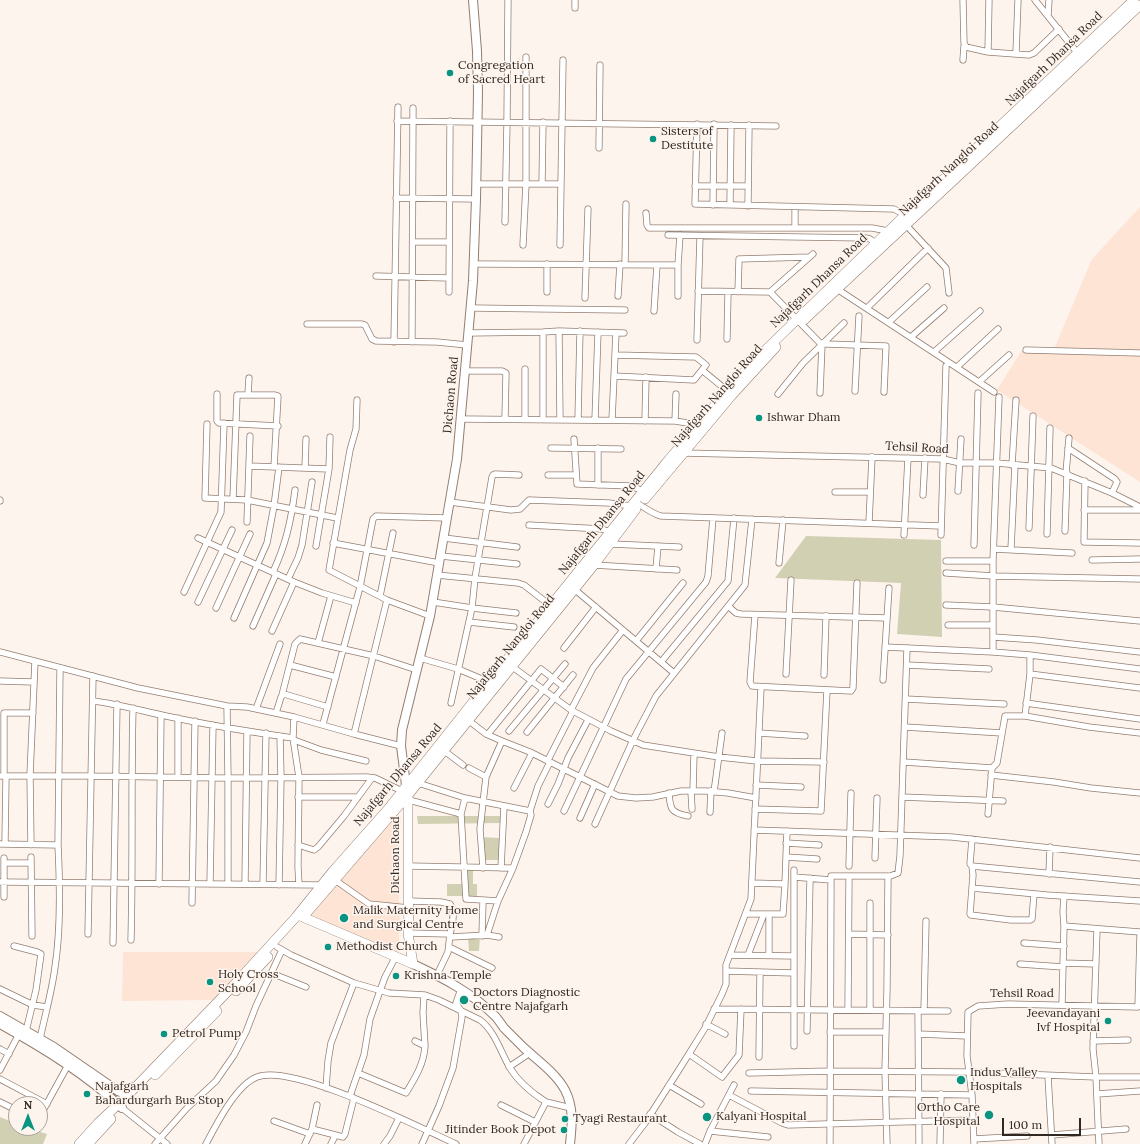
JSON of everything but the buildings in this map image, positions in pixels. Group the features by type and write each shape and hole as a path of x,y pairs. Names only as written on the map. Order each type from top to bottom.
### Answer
{"main road":[{"name":"Najafgarh Nangloi Road","path":"406,792 418,782 441,754 468,720 508,664 571,587 594,565 611,544 635,504 683,453 703,425 730,393 760,363 798,320 837,289 886,236 906,225 1014,124 1080,55 1135,4"},
{"name":"Najafgarh Dhansa Road","path":"798,320 875,243 886,236 904,215 1048,82 1080,55"},
{"name":"Najafgarh Dhansa Road","path":"120,1106 139,1082 300,916 322,885 388,809 406,792 489,682 508,664 551,606 571,587 610,532 635,504 643,491 703,425"},
{"name":"Dichaon Road","path":"406,792 408,933 413,964"},
{"path":"79,1144 93,1128 150,1080 280,949 300,916 335,880 406,792"},
{"path":"300,916 413,964"},
{"path":"88,1144 120,1106"}],"street":[{"name":"Dichaon Road","path":"406,792 401,746 402,725 430,616 450,502 457,459 471,308 474,264 478,122 477,51 473,0"},
{"path":"505,222 508,122 508,0"},
{"path":"575,0 575,8"},
{"path":"963,60 964,0"},
{"path":"988,52 989,0"},
{"path":"1016,53 1018,0"},
{"path":"1035,0 1080,55"},
{"path":"1048,16 1049,0"},
{"path":"964,46 988,52 1032,54 1059,29"},
{"path":"523,245 526,184 526,57"},
{"path":"560,245 564,60"},
{"path":"599,148 600,65"},
{"path":"394,342 398,107"},
{"path":"412,342 413,108"},
{"path":"397,121 730,124 776,126"},
{"path":"449,292 450,121"},
{"path":"542,184 543,122"},
{"path":"697,124 695,204 894,209 904,215"},
{"path":"713,205 714,124"},
{"path":"730,124 730,206"},
{"path":"748,206 749,125"},
{"path":"476,184 561,184"},
{"path":"695,186 748,186"},
{"path":"396,198 476,200"},
{"path":"618,296 622,264 626,204"},
{"path":"795,207 795,228"},
{"path":"585,298 588,209"},
{"path":"646,213 647,225 649,228 876,228 886,236"},
{"path":"906,225 946,268 949,293"},
{"path":"668,235 866,238 875,243"},
{"path":"678,296 680,236"},
{"path":"697,340 700,236"},
{"path":"413,242 449,242"},
{"path":"867,308 928,248"},
{"path":"698,292 728,292 738,292 770,292 811,256 739,259 738,292"},
{"path":"474,264 678,265"},
{"path":"547,264 547,292"},
{"path":"654,311 657,265"},
{"path":"376,276 449,278"},
{"path":"889,322 927,287"},
{"path":"837,289 996,394 997,463 993,561 993,652"},
{"path":"727,339 728,292"},
{"path":"770,292 822,344 885,346 887,348 884,392"},
{"path":"471,308 625,310"},
{"path":"911,337 944,308"},
{"path":"934,352 980,311"},
{"path":"855,392 859,316"},
{"path":"778,394 803,363 844,323"},
{"path":"307,324 362,324 365,325 372,339 376,341 467,345"},
{"path":"957,367 998,329"},
{"path":"468,333 543,332 559,330 624,333"},
{"path":"559,330 560,420"},
{"path":"578,420 580,331"},
{"path":"543,332 543,420"},
{"path":"595,420 598,332"},
{"path":"612,420 616,332"},
{"path":"820,393 822,344"},
{"path":"1026,350 1140,353"},
{"path":"614,376 694,380 706,365 696,357 615,355"},
{"path":"980,382 1009,355"},
{"path":"941,535 946,366"},
{"path":"525,369 525,419"},
{"path":"702,370 730,393"},
{"path":"464,371 502,371 506,373 505,420"},
{"path":"645,421 646,377"},
{"path":"248,394 249,378"},
{"path":"974,545 978,393"},
{"path":"217,394 217,421 219,423 278,426"},
{"path":"233,499 236,396 248,394 275,394 278,396 278,426 274,506 267,543 234,618"},
{"path":"675,421 676,394"},
{"path":"357,400 356,429 350,450 329,570 388,600 430,616"},
{"path":"1011,549 1016,400"},
{"path":"1029,528 1033,416"},
{"path":"460,419 675,421 703,425"},
{"path":"184,592 221,512 224,423"},
{"path":"207,424 204,498 248,500 337,518"},
{"path":"1047,534 1050,428"},
{"path":"247,522 250,436"},
{"path":"316,546 329,469 330,436"},
{"path":"1065,531 1066,473 1069,438"},
{"path":"305,468 306,439"},
{"path":"574,439 577,484 631,486 643,491"},
{"path":"958,491 960,439"},
{"path":"550,448 621,449"},
{"path":"598,448 598,485"},
{"path":"1068,448 1115,479 1117,482 1112,493"},
{"name":"Tehsil Road","path":"683,453 925,458 943,459 960,463 997,463 1048,467 1066,473 1112,493 1140,508"},
{"path":"869,524 872,457"},
{"path":"904,535 908,458"},
{"path":"923,495 925,458"},
{"path":"248,466 329,469"},
{"path":"451,703 472,608 480,542 493,475 519,475"},
{"path":"548,475 576,475"},
{"path":"272,631 300,553 312,482"},
{"path":"1085,482 1084,542 1140,543"},
{"path":"254,626 275,573 285,542 296,490"},
{"path":"835,492 870,492"},
{"path":"450,502 517,510 529,500 635,504 661,516 941,526"},
{"path":"1084,510 1140,508"},
{"path":"324,724 356,603 368,550 373,518 447,518"},
{"path":"564,811 626,679 706,582 708,576 712,518"},
{"path":"661,662 728,581 734,518"},
{"path":"595,824 633,740 656,696 745,584 752,519"},
{"path":"779,563 783,520"},
{"path":"529,525 602,529 610,532"},
{"path":"198,602 232,530"},
{"path":"380,596 393,533"},
{"path":"216,608 250,534"},
{"path":"198,538 291,580 331,596 356,603"},
{"path":"444,538 517,547"},
{"path":"333,543 389,554 517,564"},
{"path":"611,544 679,547"},
{"path":"656,569 658,546"},
{"path":"994,549 1072,553"},
{"path":"1092,560 1140,559"},
{"path":"946,561 993,561"},
{"path":"594,565 677,570"},
{"path":"946,573 993,576 1140,579"},
{"path":"437,575 518,583 524,585 551,606"},
{"path":"786,674 791,580"},
{"path":"636,641 683,583"},
{"path":"755,615 750,684 754,687 762,688 851,691 853,689 856,583"},
{"path":"571,587 674,673"},
{"path":"883,680 889,588"},
{"path":"318,643 331,596"},
{"path":"354,734 388,600"},
{"path":"432,602 516,613"},
{"path":"946,605 993,607 1140,621"},
{"path":"728,606 738,614 887,618"},
{"path":"564,648 596,608"},
{"path":"824,675 826,616"},
{"path":"469,622 514,627"},
{"path":"948,625 993,625"},
{"path":"484,935 513,868 526,832 531,815 530,811 538,786 572,710 593,668 623,630"},
{"path":"993,637 1037,640 1140,652"},
{"path":"276,713 295,644 298,640 303,639 344,648 417,670"},
{"path":"256,709 280,644"},
{"path":"885,647 1030,655 1140,669"},
{"path":"830,1144 831,876 888,876 898,872 901,836 908,648"},
{"path":"0,652 60,669 138,688 227,706 256,709 324,724 354,734 401,746"},
{"path":"1024,716 1030,674 1030,655"},
{"path":"420,658 458,669 489,682"},
{"path":"31,845 30,775 35,661"},
{"path":"508,664 532,680 554,698 588,720 643,745 719,757 757,761 824,762"},
{"path":"509,730 565,664"},
{"path":"290,665 336,677"},
{"path":"907,665 989,669"},
{"path":"40,1039 55,968 57,951 60,883 58,845 58,776 60,669"},
{"path":"488,734 541,669 564,687"},
{"path":"1030,674 1140,688"},
{"path":"88,934 93,676"},
{"path":"527,732 573,676"},
{"path":"0,681 34,682"},
{"path":"629,1144 689,1054 714,1009 726,984 726,965 751,899 762,688"},
{"path":"755,809 821,811 827,690"},
{"path":"282,695 286,694 328,707"},
{"path":"906,699 1004,704"},
{"path":"93,701 117,704 195,722 294,739 321,750 366,761"},
{"path":"1026,703 1140,719"},
{"path":"113,943 117,704"},
{"path":"227,706 228,884"},
{"path":"131,940 131,776 133,708"},
{"path":"33,713 4,713 2,844 58,845"},
{"path":"159,884 161,714"},
{"path":"988,814 992,768 997,763 1005,715 1024,716 1089,727 1140,733"},
{"path":"294,717 294,739 299,778 299,885"},
{"path":"178,718 178,774"},
{"path":"468,720 488,734 549,761 618,796 636,798 653,797 669,793 692,791 713,792 756,798"},
{"path":"548,804 588,720"},
{"path":"192,903 195,722"},
{"path":"210,884 213,725"},
{"path":"905,727 1002,733"},
{"path":"245,884 247,730"},
{"path":"263,884 266,733"},
{"path":"710,812 722,733"},
{"path":"759,733 806,736"},
{"path":"280,736 280,884"},
{"path":"483,868 480,829 482,802 486,777 502,741"},
{"path":"514,788 532,753"},
{"path":"692,810 694,753"},
{"path":"441,754 463,765"},
{"path":"904,762 992,768"},
{"path":"469,768 486,777"},
{"path":"992,775 1140,793"},
{"path":"3,776 372,778 461,814"},
{"path":"298,845 314,850 318,847 372,778"},
{"path":"418,782 465,798 530,811"},
{"path":"580,818 595,784"},
{"path":"756,785 801,787"},
{"path":"669,793 670,804 674,811 678,814 688,816"},
{"path":"849,866 851,794"},
{"path":"298,798 358,797"},
{"path":"465,798 461,814 466,899 498,901"},
{"path":"875,858 877,798"},
{"path":"902,798 1003,801"},
{"path":"501,868 504,806"},
{"path":"754,830 952,837 1140,858"},
{"path":"746,914 783,914 787,831"},
{"path":"972,839 970,864 972,866 970,915 1011,920 1030,920 1032,919 1034,894"},
{"path":"786,843 819,845"},
{"path":"1049,874 1050,847"},
{"path":"31,857 32,936"},
{"path":"786,857 818,859"},
{"path":"4,897 2,882 4,860 31,863"},
{"path":"408,866 513,868"},
{"path":"972,866 1140,882"},
{"path":"794,870 794,1046"},
{"path":"848,1010 849,876"},
{"path":"887,1144 885,1072 888,876"},
{"path":"794,877 831,880"},
{"path":"808,1031 810,878"},
{"path":"335,880 369,904 408,905 441,902 450,904 453,916 449,947 437,976"},
{"path":"2,882 322,885"},
{"path":"752,883 785,884"},
{"path":"972,888 1140,901"},
{"path":"1062,1005 1064,896"},
{"path":"482,900 484,935"},
{"path":"870,903 870,1010"},
{"path":"748,955 767,914"},
{"path":"767,914 769,955"},
{"path":"919,1144 919,1034 926,921"},
{"path":"1064,926 1140,932"},
{"path":"1097,929 1092,1049 1096,1078 1099,1144"},
{"path":"408,933 484,935 499,937"},
{"path":"849,934 888,935"},
{"name":"Tehsil Road","path":"974,1141 972,1095 966,1056 968,1012 978,1006 1008,1004 1095,1005 1139,1008 1140,935"},
{"path":"1024,943 1064,946"},
{"path":"0,1070 22,1033 33,1005 41,954 14,946"},
{"path":"449,947 492,968"},
{"path":"155,1144 187,1108 216,1081 230,1060 246,1032 280,949 320,969 354,983 380,991 397,994 424,995 439,1000 484,1023 522,1084 546,1102 571,1108"},
{"path":"730,955 794,956"},
{"path":"274,1121 311,1131 343,1137 345,1134 358,1073 364,1055 370,1019 380,991 396,956"},
{"path":"413,964 462,989 478,1000 496,1017 505,1029 555,1076 565,1091 571,1108 572,1119 570,1144"},
{"path":"1020,964 1096,964"},
{"path":"726,971 794,972"},
{"path":"759,1057 760,972"},
{"path":"271,973 306,987"},
{"path":"326,1088 331,1043 354,983"},
{"path":"0,988 33,1005 47,1007"},
{"path":"422,1144 439,1106 452,1068 462,1019 461,1011 456,1003 462,989"},
{"path":"358,1073 406,1094 425,1057 423,1013 424,995"},
{"path":"714,1009 948,1011"},
{"path":"689,1054 722,1077 739,1055 741,1010"},
{"path":"0,1016 92,1083 158,1139 167,1144"},
{"path":"0,1024 40,1039 74,1060 118,1092 123,1093 139,1082"},
{"path":"706,1024 725,1034"},
{"path":"830,1032 886,1032"},
{"path":"919,1034 967,1036"},
{"path":"1093,1041 1128,1040"},
{"path":"415,1041 425,1046"},
{"path":"0,1049 9,1054"},
{"path":"510,1067 530,1053"},
{"path":"48,1102 68,1065"},
{"path":"749,1073 830,1071 968,1072 1096,1078 1140,1077"},
{"path":"206,1144 216,1124 242,1088 255,1078 264,1075 282,1076 352,1097 456,1144"},
{"path":"1048,1076 1052,1144"},
{"path":"0,1079 32,1096"},
{"path":"669,1085 701,1104"},
{"path":"705,1144 710,1131 734,1086"},
{"path":"751,1091 972,1095"},
{"path":"1096,1094 1140,1091"},
{"path":"940,1144 941,1094"},
{"path":"729,1095 785,1124 973,1120"},
{"path":"524,1144 546,1102"},
{"path":"305,1144 311,1131 317,1105"},
{"path":"501,1105 535,1122"},
{"path":"650,1114 700,1144"},
{"path":"384,1144 390,1136 398,1118"},
{"path":"1052,1135 1126,1129"},
{"path":"710,1131 768,1137"},
{"path":"331,1144 335,1136"},
{"path":"974,1141 1027,1136"}],"shaded area":[{"path":"1140,207 1140,482 997,390 1024,347 1054,349 1092,259"},
{"path":"806,536 941,540 942,637 897,634 901,583 775,578"},
{"path":"396,814 401,816 397,872 400,923 398,955 308,916"},
{"path":"417,816 502,816 501,823 418,824"},
{"path":"481,837 500,838 499,860 482,860"},
{"path":"466,868 473,868 473,884 477,884 477,898 468,897"},
{"path":"447,884 463,884 463,896 447,896"},
{"path":"480,937 479,951 469,951 468,938"},
{"path":"123,952 258,952 213,1000 122,1001"},
{"path":"0,1117 8,1120 8,1136 46,1136 43,1144 0,1144"}],"place":[{"name":"Congregation of Sacred Heart","path":"450,73"},
{"name":"Sisters of Destitute","path":"653,139"},
{"name":"Ishwar Dham","path":"759,418"},
{"name":"Malik Maternity Home and Surgical Centre","path":"344,918"},
{"name":"Methodist Church","path":"328,947"},
{"name":"Krishna Temple","path":"396,976"},
{"name":"Holy Cross School","path":"210,982"},
{"name":"Doctors Diagnostic Centre Najafgarh","path":"464,1000"},
{"name":"Jeevandayani Ivf Hospital","path":"1108,1021"},
{"name":"Petrol Pump","path":"164,1034"},
{"name":"Indus Valley Hospitals","path":"961,1080"},
{"name":"Najafgarh Bahardurgarh Bus Stop","path":"87,1094"},
{"name":"Ortho Care Hospital","path":"989,1115"},
{"name":"Kalyani Hospital","path":"707,1117"},
{"name":"Tyagi Restaurant","path":"565,1119"},
{"name":"Jitinder Book Depot","path":"564,1130"}]}
